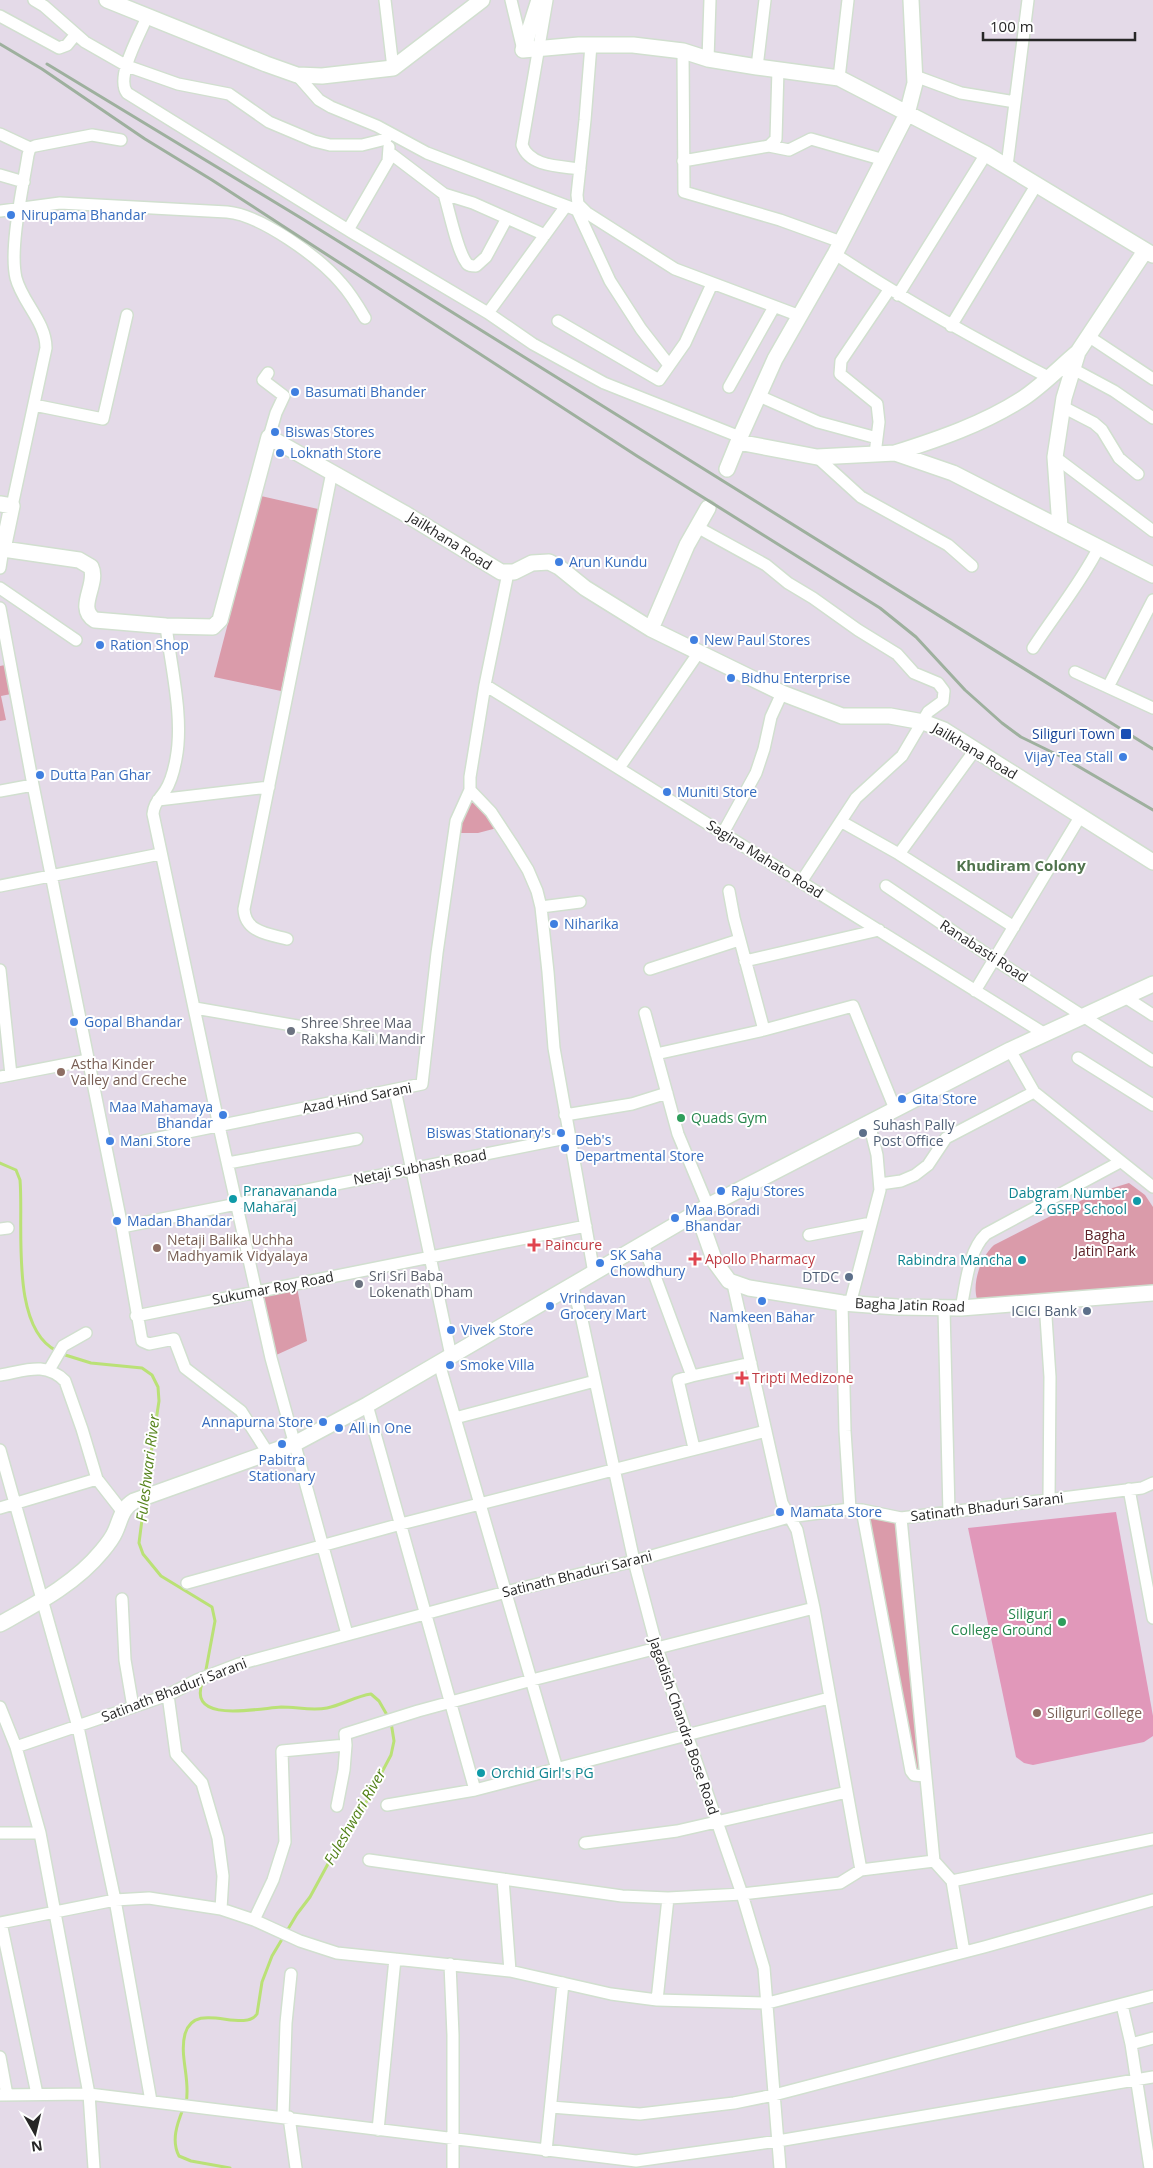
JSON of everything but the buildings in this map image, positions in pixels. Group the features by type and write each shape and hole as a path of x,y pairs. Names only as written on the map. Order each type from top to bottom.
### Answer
{"street":[{"path":"34,0 44,6 85,42 126,66 178,84 229,94 269,122 314,141 330,145 362,145 386,140"},
{"path":"107,0 297,75 322,76 393,68 482,0"},
{"path":"385,0 393,68"},
{"path":"511,0 523,50"},
{"path":"523,50 538,0"},
{"path":"547,0 522,145 529,158 539,162 580,169"},
{"path":"708,59 710,0"},
{"path":"757,67 765,0"},
{"path":"839,78 848,0"},
{"path":"728,469 739,439 775,360 838,248 906,114 915,84 911,0"},
{"path":"1007,166 1028,0"},
{"path":"0,16 59,48 67,45 76,34"},
{"path":"147,17 126,66 122,82 127,93 348,230 488,313 533,344 604,383 739,439 816,457 895,453 938,439 993,417 1024,398 1078,352"},
{"path":"523,50 591,45 633,45 683,51 708,59 757,67 839,78 986,154 1149,253 1078,352 1063,406 1055,457 1060,527"},
{"path":"591,45 577,210 610,281 640,329 669,365"},
{"path":"683,51 684,192 780,220 838,248 893,292 951,326 1048,377"},
{"path":"769,146 776,139 778,69"},
{"path":"297,75 319,100 331,108 378,126 426,153 577,210 675,269 800,316"},
{"path":"915,76 961,93 1015,102"},
{"path":"348,230 388,161 390,153 386,140 378,126"},
{"path":"0,134 30,148 86,136 120,140"},
{"path":"683,161 769,146 789,150 811,138 884,160"},
{"path":"0,568 6,505 34,405 46,342 16,279 14,259 30,148"},
{"path":"390,153 444,194 473,203 545,235"},
{"path":"875,454 880,412 877,404 840,374 841,362 893,292 986,154"},
{"path":"0,175 24,182"},
{"path":"951,326 1037,184"},
{"path":"444,194 461,251 466,262 470,265 476,266 486,257 507,218"},
{"path":"0,211 60,203 227,212 244,215 281,234 327,269 347,290 365,318"},
{"path":"488,313 545,235 577,210"},
{"path":"558,321 659,380 685,343 712,284"},
{"path":"729,387 774,307"},
{"path":"34,405 103,419 127,315"},
{"path":"1088,336 1153,379"},
{"path":"1073,369 1114,391 1153,418"},
{"path":"3,549 79,560 88,564 94,576 87,609 90,617 95,620 209,628 215,625 220,620 269,437 276,413 284,396 263,380 268,373"},
{"path":"759,396 818,422 877,438"},
{"path":"1063,406 1098,427 1119,458 1138,474"},
{"name":"Jailkhana Road","path":"269,437 404,513 496,569 508,573 532,563 549,562 559,567 585,588 651,629 782,693 842,716 881,715 923,722 944,730 1153,862"},
{"path":"895,453 953,473 1153,575"},
{"path":"816,457 861,497 948,545 972,566"},
{"path":"1055,457 1153,531"},
{"path":"287,939 254,929 248,923 244,914 332,472"},
{"path":"651,629 696,527 708,508"},
{"path":"696,527 766,565 788,583 897,654 914,673 933,680 942,686 945,696 943,701 928,712 902,756 856,798 801,882"},
{"path":"1033,648 1053,617 1086,574 1100,547"},
{"path":"508,573 485,685 470,777 470,790 491,812 525,865 534,882 541,907 554,1048 594,1273"},
{"path":"0,588 76,640"},
{"path":"1108,687 1153,600"},
{"path":"0,615 122,1227 136,1316 142,1341 149,1344 174,1339 186,1368 241,1410 268,1453"},
{"path":"166,626 179,722 179,744 171,780 153,808 160,854 276,1378 296,1443 346,1634"},
{"path":"619,768 699,652"},
{"path":"1075,672 1153,708"},
{"name":"Sagina Mahato Road","path":"485,685 1045,1034"},
{"path":"723,833 756,773 764,749 771,717 782,693"},
{"path":"899,854 975,750"},
{"path":"0,791 33,785"},
{"path":"158,800 269,787"},
{"name":"Azad Hind Sarani","path":"144,1141 418,1086 424,1080 437,953 456,821 470,790"},
{"path":"975,991 1080,817"},
{"path":"842,822 899,854 1014,927"},
{"path":"0,886 160,854"},
{"name":"Ranabasti Road","path":"886,886 994,959 1153,1061"},
{"path":"729,891 739,940 764,1030"},
{"path":"541,907 580,902"},
{"path":"745,961 879,930"},
{"path":"650,969 739,940"},
{"path":"0,970 6,1076 88,1060"},
{"path":"0,1624 44,1600 74,1577 100,1553 115,1532 122,1511 134,1500 296,1443 367,1405 708,1206 1010,1050 1153,984"},
{"path":"1125,997 1153,1015"},
{"path":"656,1054 764,1030 853,1006 895,1109"},
{"path":"195,1008 372,1039"},
{"path":"645,1013 678,1134 708,1206 703,1228 715,1262 725,1278 733,1284 782,1503 796,1530 814,1608 861,1870"},
{"path":"1010,1050 1034,1092 1153,1187"},
{"path":"1078,1058 1153,1105"},
{"path":"395,1090 430,1258 455,1418 558,1768"},
{"path":"565,1115 632,1104 666,1092"},
{"path":"880,1184 901,1181 915,1175 928,1165 946,1138 1034,1092"},
{"path":"869,1123 875,1143 880,1184 871,1223 846,1303 845,1431 856,1510 911,1771 914,1776 925,1776"},
{"name":"Netaji Subhash Road","path":"122,1227 571,1138"},
{"path":"228,1163 357,1139"},
{"path":"961,1308 973,1257 980,1240 986,1234 1120,1162"},
{"path":"680,1222 703,1228"},
{"path":"809,1235 871,1223"},
{"name":"Sukumar Roy Road","path":"136,1316 586,1226"},
{"path":"643,1244 692,1376"},
{"name":"Bagha Jatin Road","path":"733,1284 846,1303 944,1309 1153,1293"},
{"name":"Jagadish Chandra Bose Road","path":"572,1285 582,1320 634,1561 657,1648 742,1894 764,1968 780,2168"},
{"path":"1045,1302 1050,1377 1049,1500"},
{"path":"944,1309 949,1513"},
{"path":"0,1375 51,1366 63,1346 86,1333"},
{"path":"694,1448 678,1380 751,1363"},
{"path":"51,1366 65,1381 97,1479 122,1511"},
{"path":"455,1418 595,1381"},
{"path":"367,1405 475,1790"},
{"path":"186,1583 401,1524 766,1430"},
{"path":"0,1450 44,1600 78,1727 115,1900 151,2101"},
{"path":"0,1508 97,1479"},
{"name":"Satinath Bhaduri Sarani","path":"16,1747 78,1727 168,1694 210,1674 239,1664 425,1613 634,1561 789,1517 856,1510 900,1518 1142,1488 1153,1483"},
{"path":"1129,1489 1148,1562 1153,1618"},
{"path":"900,1518 934,1861 952,1881 964,1952"},
{"path":"122,1599 125,1660 132,1707"},
{"path":"338,1806 344,1770 345,1734 450,1702 814,1608"},
{"path":"168,1694 176,1754 202,1783 218,1838 223,1876 221,1909"},
{"path":"387,1805 475,1790 829,1698"},
{"path":"0,1707 16,1747 40,1833 89,2094 94,2168"},
{"path":"254,1920 273,1880 285,1842 282,1751 346,1745"},
{"path":"585,1843 677,1831 846,1792"},
{"path":"0,1833 40,1833"},
{"path":"952,1881 1153,1839"},
{"path":"369,1860 622,1896 668,1898 742,1894 840,1883 861,1870 934,1861"},
{"path":"503,1879 510,1971"},
{"path":"37,2094 1,1923 115,1900 149,1898 221,1909 254,1920 300,1941 337,1953 510,1971 611,1994 657,2000 768,2002 964,1952 1153,1900"},
{"path":"657,2000 668,1898"},
{"path":"378,2130 395,1959"},
{"path":"450,1964 453,2168"},
{"path":"291,1974 286,2023 286,2117 296,2168"},
{"path":"546,2151 563,1983"},
{"path":"551,2107 640,2114 734,2103 774,2095 1153,1996"},
{"path":"1122,2005 1131,2044 1150,2168"},
{"path":"1131,2044 1153,2038"},
{"path":"0,2057 4,2095 89,2094 636,2161 778,2141 1153,2077"}],"green space":[{"path":"261,496 318,509 281,691 214,677"},
{"path":"5,665 11,694 1,696 6,720 0,721 0,666"},
{"path":"475,801 497,828 478,833 458,833 469,802"},
{"name":"Bagha Jatin Park","path":"1129,1183 1145,1195 1153,1207 1153,1287 977,1299 976,1285 979,1270 985,1256 994,1245 1096,1193"},
{"path":"297,1287 307,1341 274,1356 261,1298 265,1293"},
{"path":"864,1512 896,1520 921,1772 917,1773"}],"shaded area":[{"name":"Siliguri College Ground","path":"1116,1512 1153,1716 1153,1736 1144,1742 1033,1765 1024,1763 1016,1757 968,1528"}],"waterway":[{"name":"Fuleshwari River","path":"0,1163 16,1170 20,1180 22,1273 25,1298 32,1321 42,1339 57,1351"},
{"name":"Fuleshwari River","path":"62,1354 91,1363 142,1368 152,1375 158,1387 159,1401 145,1493"},
{"name":"Fuleshwari River","path":"144,1504 139,1543 143,1554 161,1576 212,1607 215,1621 205,1675"},
{"name":"Fuleshwari River","path":"186,2103 187,2086 183,2051 185,2034 190,2024 198,2019 208,2018 241,2021 250,2019 257,2014 262,1982 272,1956 297,1914 310,1897 348,1827 363,1808 391,1755 394,1741 391,1722 379,1701 371,1694 333,1707 321,1709 281,1707 227,1711 214,1709 205,1704 200,1695 203,1681"},
{"name":"Fuleshwari River","path":"183,2109 175,2138 179,2156 191,2161 230,2168"}],"railway":[{"path":"0,44 42,69 145,139 212,180 637,456 880,608 916,637 965,690 1002,723 1021,737 1064,758 1153,810"},
{"path":"47,64 301,218 1153,749"}],"place":[{"name":"Nirupama Bhandar","path":"11,215"},
{"name":"Basumati Bhander","path":"295,392"},
{"name":"Biswas Stores","path":"275,432"},
{"name":"Loknath Store","path":"280,453"},
{"name":"Arun Kundu","path":"559,562"},
{"name":"New Paul Stores","path":"694,640"},
{"name":"Ration Shop","path":"100,645"},
{"name":"Bidhu Enterprise","path":"731,678"},
{"name":"Siliguri Town","path":"1126,734"},
{"name":"Vijay Tea Stall","path":"1123,757"},
{"name":"Dutta Pan Ghar","path":"40,775"},
{"name":"Muniti Store","path":"667,792"},
{"name":"Niharika","path":"554,924"},
{"name":"Gopal Bhandar","path":"74,1022"},
{"name":"Shree Shree Maa Raksha Kali Mandir","path":"291,1031"},
{"name":"Astha Kinder Valley and Creche","path":"61,1072"},
{"name":"Gita Store","path":"902,1099"},
{"name":"Maa Mahamaya Bhandar","path":"223,1115"},
{"name":"Quads Gym","path":"681,1118"},
{"name":"Biswas Stationary's","path":"561,1133"},
{"name":"Suhash Pally Post Office","path":"863,1133"},
{"name":"Mani Store","path":"110,1141"},
{"name":"Deb's Departmental Store","path":"565,1148"},
{"name":"Raju Stores","path":"721,1191"},
{"name":"Pranavananda Maharaj","path":"233,1199"},
{"name":"Dabgram Number 2 GSFP School","path":"1137,1201"},
{"name":"Maa Boradi Bhandar","path":"675,1218"},
{"name":"Madan Bhandar","path":"117,1221"},
{"name":"Paincure","path":"534,1245"},
{"name":"Netaji Balika Uchha Madhyamik Vidyalaya","path":"157,1248"},
{"name":"Apollo Pharmacy","path":"695,1259"},
{"name":"Rabindra Mancha","path":"1022,1260"},
{"name":"SK Saha Chowdhury","path":"600,1263"},
{"name":"DTDC","path":"849,1277"},
{"name":"Sri Sri Baba Lokenath Dham","path":"359,1284"},
{"name":"Namkeen Bahar","path":"762,1301"},
{"name":"Vrindavan Grocery Mart","path":"550,1306"},
{"name":"ICICI Bank","path":"1087,1311"},
{"name":"Vivek Store","path":"451,1330"},
{"name":"Smoke Villa","path":"450,1365"},
{"name":"Tripti Medizone","path":"742,1378"},
{"name":"Annapurna Store","path":"323,1422"},
{"name":"All in One","path":"339,1428"},
{"name":"Pabitra Stationary","path":"282,1444"},
{"name":"Mamata Store","path":"780,1512"},
{"name":"Siliguri College Ground","path":"1062,1622"},
{"name":"Siliguri College","path":"1037,1713"},
{"name":"Orchid Girl's PG","path":"481,1773"}],"district":[{"name":"Khudiram Colony","path":"1021,866"}]}
